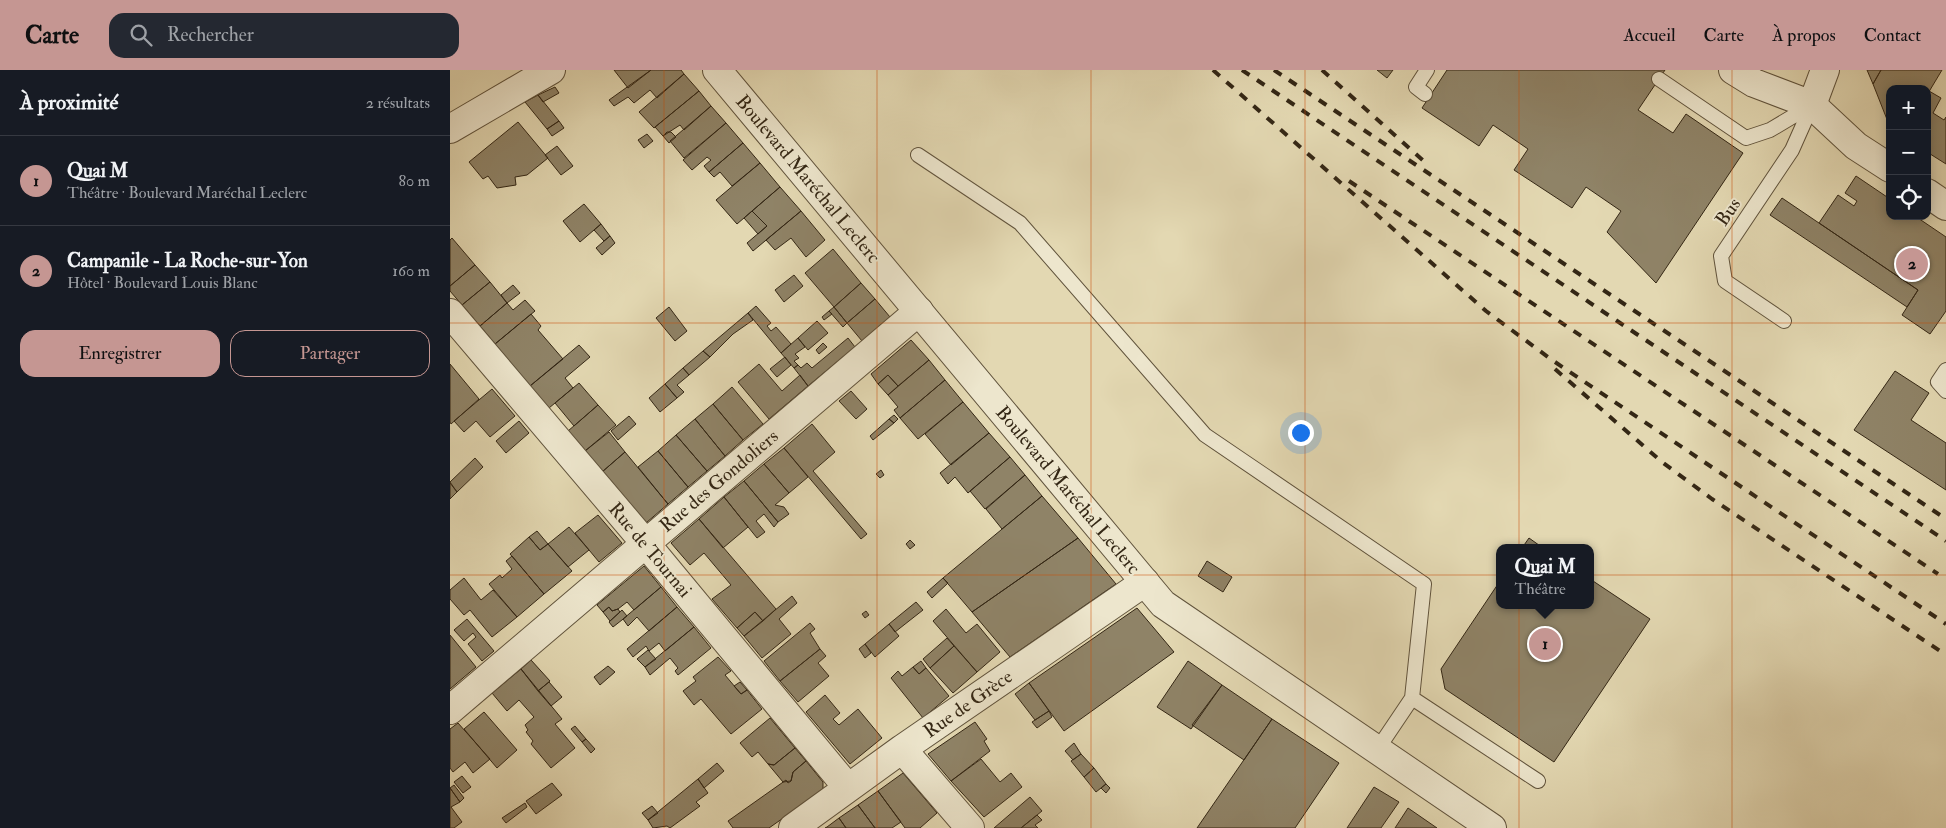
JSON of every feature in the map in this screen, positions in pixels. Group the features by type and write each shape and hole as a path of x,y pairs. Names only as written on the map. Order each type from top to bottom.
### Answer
{"street":[{"path":"450,129 551,70"},
{"name":"Boulevard Maréchal Leclerc","path":"717,70 1163,604 1492,828"},
{"path":"1733,70 1754,83 1812,105 1856,146 1886,165"},
{"path":"1812,105 1825,70"},
{"path":"1931,196 1946,206"},
{"name":"Rue des Gondoliers","path":"450,710 919,311"},
{"name":"Rue de Tournai","path":"450,313 646,544 848,788"},
{"name":"Rue de Grèce","path":"793,828 902,749 1144,582"},
{"path":"902,749 970,828"}],"lane":[{"path":"1425,94 1416,87 1428,70"},
{"path":"1659,80 1746,138 1770,130 1812,105"},
{"name":"Bus","path":"1784,321 1725,281 1721,256 1792,150 1812,105"},
{"path":"918,155 1020,223 1205,435 1424,584 1412,698 1376,750"},
{"path":"1946,370 1938,382 1946,391"},
{"path":"1412,698 1538,781"}],"building":[{"path":"614,70 651,70 628,88"},
{"path":"651,70 681,70 684,74 657,98 650,90 634,103 628,97 614,106 609,100"},
{"path":"1377,70 1393,70 1387,78"},
{"path":"1447,70 1665,70 1638,110 1673,133 1686,114 1743,153 1656,283 1607,232 1621,211 1586,187 1572,208 1514,170 1528,149 1493,125 1479,146 1422,108"},
{"path":"1867,70 1881,70 1873,84"},
{"path":"1881,70 1942,70 1931,88 1931,85 1886,85 1886,117 1873,84"},
{"path":"684,74 699,91 654,128 639,112"},
{"path":"555,87 559,93 543,102 538,95"},
{"path":"699,91 711,106 684,130 680,125 663,136 655,127"},
{"path":"1931,92 1941,98 1933,113 1944,120 1946,117 1946,164 1931,155"},
{"path":"538,95 559,121 547,129 525,102"},
{"path":"711,106 726,123 684,158 670,141"},
{"path":"559,121 564,128 552,136 547,129"},
{"path":"518,122 548,158 527,175 515,177 516,185 497,188 488,176 483,179 469,162"},
{"path":"726,123 743,143 709,172 704,166 711,160 707,157 692,170 683,160"},
{"path":"667,132 671,132 676,137 669,143 663,136"},
{"path":"647,134 653,141 644,148 638,140"},
{"path":"743,143 760,163 732,186 720,172 714,177 709,172"},
{"path":"557,146 573,166 561,175 545,155"},
{"path":"760,163 780,187 737,224 716,200"},
{"path":"1856,176 1886,196 1886,220 1921,220 1946,237 1946,311 1930,334 1902,315 1918,290 1819,223 1838,195 1854,206 1857,201 1845,193"},
{"path":"780,187 801,211 753,251 747,243 767,226 752,211"},
{"path":"1782,198 1918,290 1907,307 1770,215"},
{"path":"584,204 601,224 580,242 563,221"},
{"path":"752,211 767,226 758,234 744,218"},
{"path":"801,211 825,240 806,257 791,238 775,250 766,240"},
{"path":"601,224 610,236 604,241 594,230"},
{"path":"610,236 615,243 602,255 596,248"},
{"path":"452,238 475,265 450,286 450,240"},
{"path":"833,249 861,283 834,307 805,273"},
{"path":"475,265 490,282 462,305 450,291 450,286"},
{"path":"794,275 803,286 784,302 775,290"},
{"path":"490,282 507,303 480,326 462,305"},
{"path":"861,283 875,299 847,323 834,307"},
{"path":"513,285 520,293 507,303 501,295"},
{"path":"875,299 890,317 862,341 847,323"},
{"path":"525,300 535,311 495,344 480,326 507,303 513,310"},
{"path":"756,306 771,323 767,326 771,331 776,327 791,344 781,353 748,313"},
{"path":"669,307 687,331 675,341 656,318"},
{"path":"834,307 847,323 843,327 829,311"},
{"path":"829,311 832,314 824,320 822,317"},
{"path":"748,313 753,320 733,334 710,357 703,351"},
{"path":"531,314 541,326 538,330 563,359 530,386 495,344"},
{"path":"817,321 828,333 808,350 798,338"},
{"path":"798,338 805,347 795,354 799,358 794,361 798,365 794,368 781,353"},
{"path":"848,338 855,347 808,386 794,368 798,365 801,368 807,363 812,368"},
{"path":"911,340 929,360 898,386 888,375 878,384 871,374"},
{"path":"823,343 827,347 819,354 816,350"},
{"path":"579,345 590,357 565,378 573,388 549,408 530,386"},
{"path":"703,351 710,357 689,375 683,368"},
{"path":"785,357 791,365 777,377 770,369"},
{"path":"929,360 945,380 900,418 894,410 898,407 888,395"},
{"path":"450,364 479,399 451,424 450,422"},
{"path":"759,364 782,391 800,375 808,386 769,419 738,382"},
{"path":"683,368 689,375 677,385 684,392 677,398 665,384"},
{"path":"1895,371 1929,393 1911,420 1946,443 1946,490 1854,430"},
{"path":"888,375 898,386 888,395 878,384"},
{"path":"945,380 963,402 918,439 900,418"},
{"path":"579,383 598,405 574,426 555,403"},
{"path":"665,384 677,398 660,412 649,398"},
{"path":"732,387 763,424 743,440 713,404"},
{"path":"492,389 515,416 490,437 476,421 464,432 454,421"},
{"path":"851,391 867,409 856,419 839,401"},
{"path":"963,402 989,433 951,465 925,434"},
{"path":"713,404 743,440 725,456 695,419"},
{"path":"598,405 616,425 585,451 568,431"},
{"path":"894,415 898,419 894,423 889,419"},
{"path":"629,416 636,424 618,440 611,431"},
{"path":"695,419 725,456 707,471 676,435"},
{"path":"889,419 894,423 873,440 870,436"},
{"path":"519,421 529,433 506,453 496,441"},
{"path":"812,424 835,452 813,471 867,534 861,539 784,448"},
{"path":"609,432 625,452 602,472 585,451"},
{"path":"989,433 1010,457 968,493 955,477 948,484 940,473"},
{"path":"676,435 707,471 688,487 658,451"},
{"path":"784,448 808,477 789,493 764,464"},
{"path":"658,451 688,487 668,504 638,467"},
{"path":"625,452 668,504 646,523 602,472"},
{"path":"1010,457 1025,475 985,509 970,491"},
{"path":"475,458 483,467 457,492 450,482"},
{"path":"764,464 789,493 775,505 784,507 789,514 778,522 744,481"},
{"path":"881,470 884,475 880,478 876,474"},
{"path":"1025,475 1042,496 1002,529 986,509"},
{"path":"744,481 778,522 774,527 764,514 756,521 765,532 757,538 724,497"},
{"path":"450,483 457,492 450,499"},
{"path":"1042,496 1078,538 972,612 943,578"},
{"path":"724,497 748,527 723,548 699,519"},
{"path":"598,515 622,543 599,562 575,533"},
{"path":"699,519 776,609 763,621 755,612 737,628 712,599 731,585 704,553 690,565 671,543"},
{"path":"569,527 589,550 568,567 548,544"},
{"path":"537,531 548,544 540,550 529,537"},
{"path":"529,537 540,550 548,544 572,571 544,594 510,554"},
{"path":"1078,538 1116,584 1010,657 972,612"},
{"path":"1529,538 1537,544 1525,544"},
{"path":"910,540 915,545 910,549 906,544"},
{"path":"512,556 544,594 517,617 489,584 500,575 502,578 512,569 506,561"},
{"path":"1207,561 1232,577 1223,592 1198,576"},
{"path":"644,566 661,587 634,610 627,602 618,609 612,611 609,607 603,612 597,605"},
{"path":"464,578 481,600 493,590 517,617 492,637 470,610 464,615 450,599 450,590"},
{"path":"943,578 948,583 932,598 927,592"},
{"path":"1594,582 1650,619 1554,762 1445,689 1441,669 1496,587 1496,609 1594,609"},
{"path":"661,587 677,607 649,631 637,617 628,626 623,619"},
{"path":"792,596 797,603 779,619 791,634 762,658 744,636"},
{"path":"916,602 923,610 895,632 889,624"},
{"path":"609,607 612,611 618,609 620,612 610,621 603,612"},
{"path":"677,607 694,627 665,651 659,643 649,651 646,646 633,657 627,649"},
{"path":"1137,608 1174,652 1064,731 1029,683"},
{"path":"946,609 966,633 977,624 1000,652 977,672 933,621"},
{"path":"622,610 627,616 613,627 609,622"},
{"path":"866,611 869,615 865,618 862,614"},
{"path":"755,612 763,621 744,636 737,628"},
{"path":"467,619 494,651 482,661 468,644 476,637 473,633 464,641 454,630"},
{"path":"810,623 815,629 810,633 820,649 780,681 764,661"},
{"path":"889,624 899,636 875,657 865,644"},
{"path":"694,627 711,648 678,675 675,671 678,668 670,658 650,675 645,667"},
{"path":"450,635 476,667 450,689"},
{"path":"947,638 954,646 930,668 923,659"},
{"path":"865,644 871,653 865,658 859,649"},
{"path":"954,646 977,672 953,693 930,668"},
{"path":"820,649 826,656 818,663 829,676 798,702 780,681"},
{"path":"648,650 656,659 645,667 637,659"},
{"path":"718,657 731,671 725,675 741,694 747,690 762,709 731,734 701,699 694,705 683,691 696,681 693,677"},
{"path":"531,660 550,681 538,691 521,669"},
{"path":"921,661 926,668 919,674 913,667"},
{"path":"1188,661 1222,685 1191,729 1157,707"},
{"path":"608,666 615,672 600,685 594,677"},
{"path":"913,667 919,674 926,668 949,696 923,718 891,678 898,671 902,676"},
{"path":"521,669 562,719 555,724 575,748 551,768 531,744 533,741 526,732 528,730 525,725 534,717 519,700 507,711 492,693"},
{"path":"549,682 562,697 551,706 538,691"},
{"path":"740,682 747,690 741,694 734,686"},
{"path":"1029,683 1049,711 1035,720 1015,694"},
{"path":"1222,685 1272,719 1244,760 1192,725"},
{"path":"825,695 840,713 833,719 839,725 858,709 882,738 850,764 806,712"},
{"path":"1049,711 1052,717 1037,728 1032,722"},
{"path":"484,712 517,750 497,768 464,729"},
{"path":"770,718 795,748 774,765 768,764 758,752 752,757 740,743"},
{"path":"1272,719 1339,763 1295,828 1197,828"},
{"path":"975,722 987,739 984,741 990,751 951,781 928,754"},
{"path":"458,723 490,759 473,773 465,762 453,772 450,768 450,729"},
{"path":"575,726 586,739 582,742 571,729"},
{"path":"586,739 595,749 591,753 582,742"},
{"path":"1074,743 1081,754 1073,760 1065,751"},
{"path":"795,748 806,761 793,772 791,781 783,782 768,764 774,765"},
{"path":"1081,754 1094,768 1084,777 1071,761"},
{"path":"981,759 1000,782 1011,773 1022,787 984,817 951,781"},
{"path":"806,761 823,782 823,790 769,828 733,828 728,821 786,780 788,783 791,781 793,772"},
{"path":"717,763 724,771 704,788 698,779"},
{"path":"1094,768 1106,784 1096,792 1084,777"},
{"path":"903,773 937,813 920,828 905,828 878,791"},
{"path":"462,776 471,787 463,793 454,782"},
{"path":"698,779 708,793 696,802 700,806 670,828 667,826 653,828 648,820"},
{"path":"552,783 562,795 536,814 526,801"},
{"path":"1106,784 1110,788 1106,793 1101,788"},
{"path":"454,785 464,798 460,802 450,788"},
{"path":"1374,787 1399,802 1381,828 1347,828"},
{"path":"450,788 460,802 451,807 462,822 454,828 450,828"},
{"path":"878,791 901,822 892,828 875,828 858,805"},
{"path":"1030,797 1042,811 1021,828 994,828"},
{"path":"525,803 527,807 506,823 502,818"},
{"path":"858,805 875,828 846,828 839,818"},
{"path":"652,806 658,813 648,820 642,813"},
{"path":"1408,808 1437,828 1395,828"},
{"path":"1037,815 1042,820 1035,825 1038,828 1021,828"},
{"path":"839,818 846,828 825,828 827,827"}],"railway":[{"path":"1213,70 1486,311 1552,360 1946,624"},
{"path":"1242,70 1946,541"},
{"path":"1274,70 1946,519"},
{"path":"1322,70 1428,165"},
{"path":"1349,181 1938,574"},
{"path":"1555,369 1662,462 1712,499 1946,655"}],"place":[{"name":"Campanile - La Roche-sur-Yon","path":"1912,264"},
{"name":"Quai M","path":"1545,644"}]}
